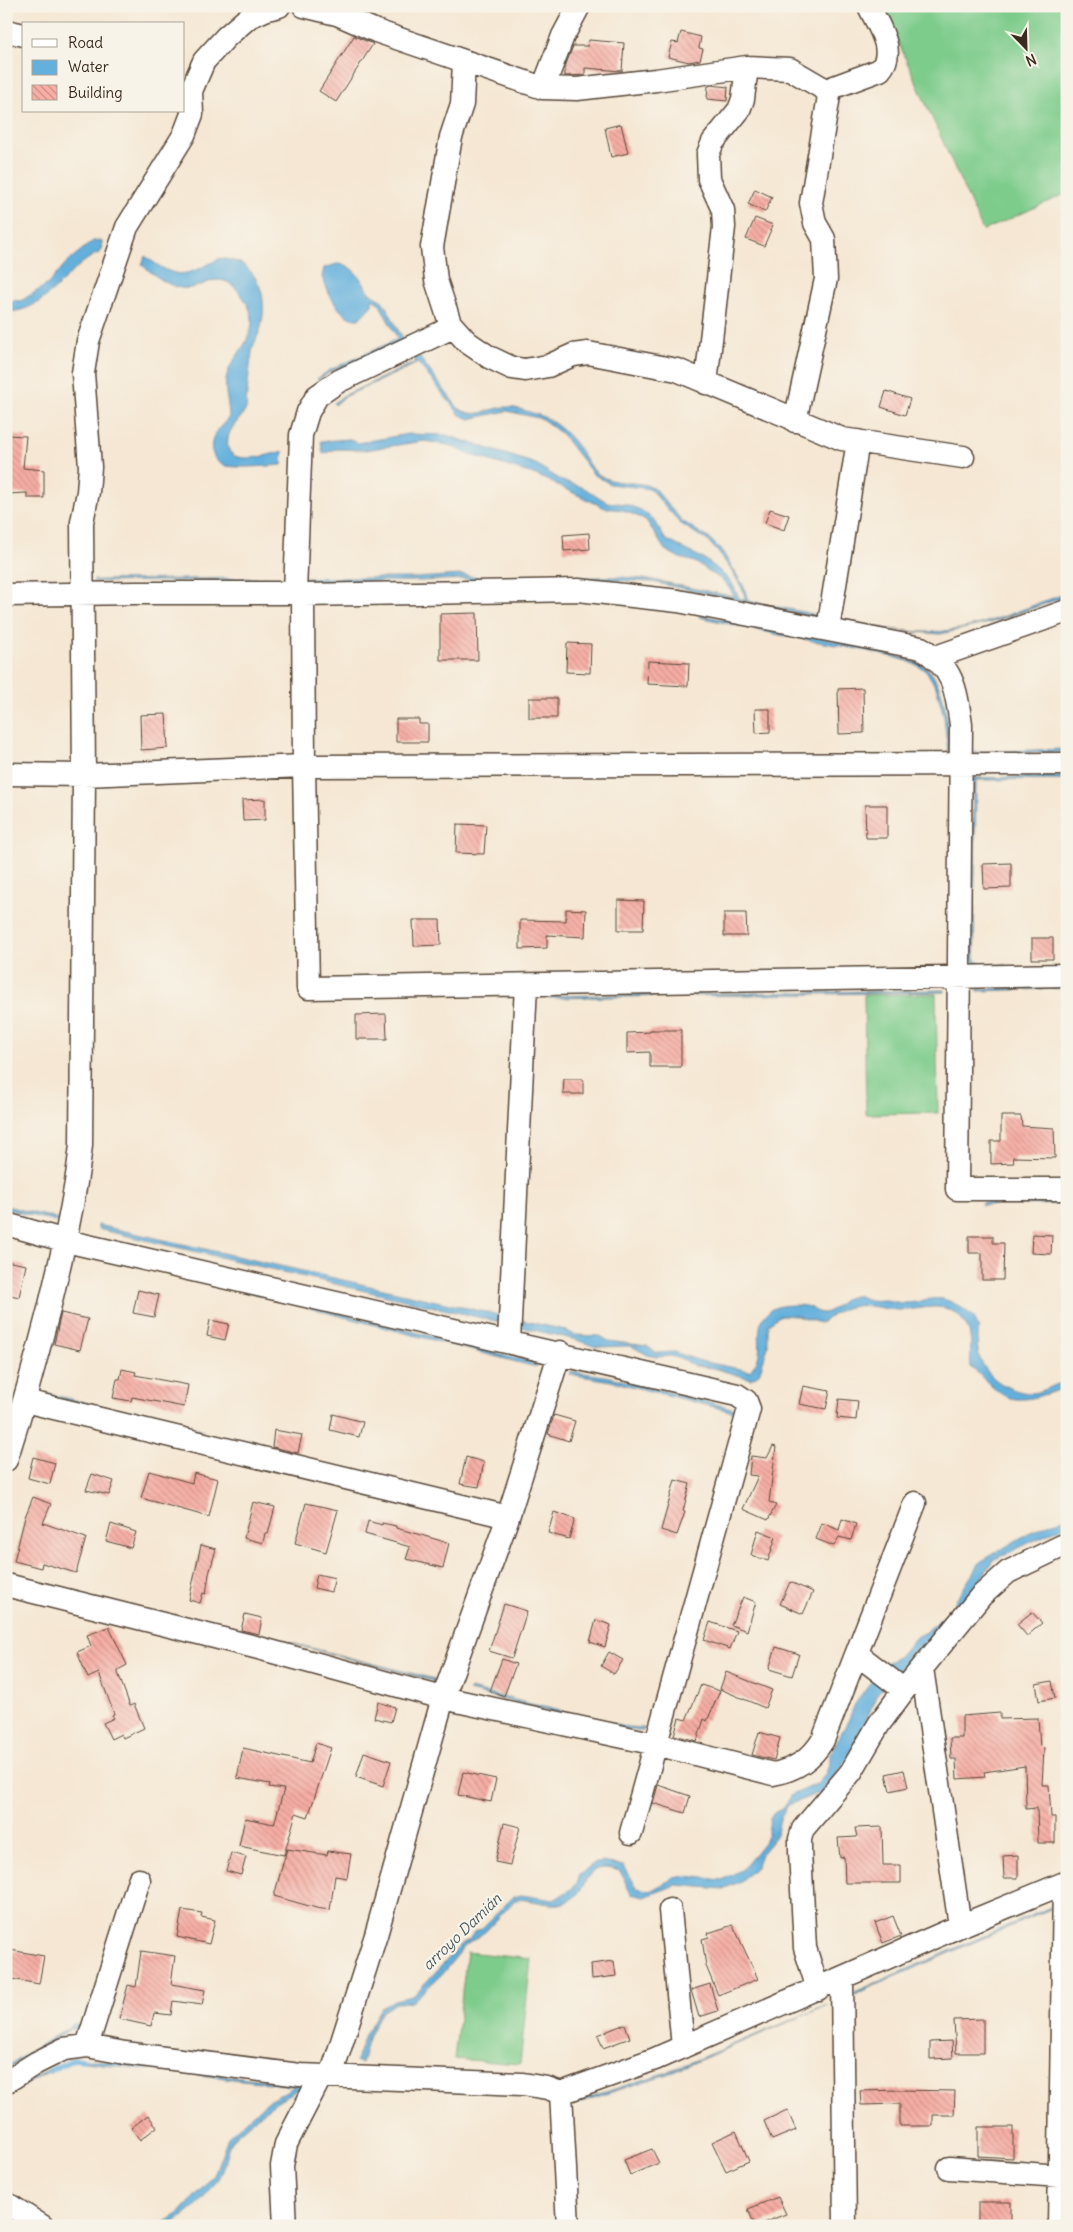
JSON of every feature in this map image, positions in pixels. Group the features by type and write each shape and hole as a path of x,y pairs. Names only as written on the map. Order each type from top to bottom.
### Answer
{"street":[{"path":"6,1460 25,1401 66,1241 77,1184 81,1145 84,774 82,522 88,492 90,467 83,373 88,341 127,228 184,134 192,114 188,88 204,61 226,37 249,17 279,6"},
{"path":"304,6 337,14 376,31 542,88 576,88 748,67 790,69 819,87 830,90 880,70 886,63 887,48 869,6"},
{"path":"542,88 563,36 579,6"},
{"path":"6,31 22,35"},
{"path":"464,61 462,104 451,137 432,247 436,280 452,328 467,342 489,358 512,368 525,370 548,366 573,355 588,353 677,370 842,439 963,457"},
{"path":"706,383 724,227 723,210 709,179 708,154 713,142 739,110 743,99 748,67"},
{"path":"796,421 826,279 824,238 815,223 811,203 830,90"},
{"path":"452,328 339,381 317,396 308,412 301,435 299,594 308,988 1067,975"},
{"path":"828,629 858,441"},
{"path":"6,595 82,593 299,594 578,590 678,601 921,648 936,656 949,672 956,689 961,725 957,1189 1067,1189"},
{"path":"936,656 1067,611"},
{"path":"6,774 84,774 304,766 1067,764"},
{"path":"509,1341 526,984"},
{"path":"6,1224 66,1241 560,1352 737,1394 746,1402 749,1409 632,1833"},
{"path":"285,2226 282,2166 286,2144 326,2076 376,1935 443,1698 508,1517 560,1352"},
{"path":"25,1401 508,1517"},
{"path":"6,1585 255,1647 443,1698 656,1744 773,1774 788,1771 804,1762 816,1753 823,1740 916,1503"},
{"path":"818,1989 805,1948 800,1839 803,1829 851,1772 878,1724 981,1596 1008,1572 1062,1546 1067,1546"},
{"path":"856,1654 904,1690"},
{"path":"922,1668 960,1926"},
{"path":"87,2046 139,1880"},
{"path":"6,2082 36,2063 64,2049 87,2046 145,2055 326,2076 523,2084 547,2088 561,2093 683,2047 960,1926 1065,1883 1059,2226"},
{"path":"670,1910 683,2047"},
{"path":"842,1978 845,2226"},
{"path":"561,2093 568,2226"},
{"path":"949,2168 1060,2176"},
{"path":"6,2202 42,2226"}],"green space":[{"path":"882,6 1067,6 1067,193 983,231"},
{"path":"936,994 938,1113 866,1114 864,995"},
{"path":"467,1952 531,1959 520,2064 454,2059"}],"water":[{"path":"93,241 102,241 101,252 77,268 46,297 21,310 6,312 6,300 21,301 48,284 68,261"},
{"path":"145,256 167,270 183,274 199,269 221,258 241,263 257,280 262,295 263,319 253,349 248,378 246,409 229,434 228,448 232,454 248,458 283,451 282,465 235,467 223,465 214,458 212,450 214,436 229,417 226,388 228,372 247,340 252,324 251,313 244,299 234,286 226,281 212,281 189,288 171,285 142,265"},
{"path":"337,264 344,265 353,270 370,293 382,300 407,342 330,372 318,380 330,370 398,339 379,303 372,299 372,305 359,319 352,318 341,311 327,290 322,277 324,268"},
{"path":"417,354 458,408 471,413 482,413 509,407 543,417 554,423 572,439 591,467 604,478 653,487 682,521 710,539 722,551 744,587 748,601 823,616 822,619 653,582 591,579 312,582 305,580 305,578 415,578 462,575 483,578 621,577 653,580 735,597 725,582 695,562 680,558 665,550 646,520 623,510 605,508 536,475 468,454 449,445 424,441 365,450 336,449 323,454 321,441 350,439 358,443 408,434 446,435 536,464 562,481 582,487 607,502 625,504 641,510 654,520 665,539 706,560 732,583 739,598 746,600 742,588 718,552 708,541 681,524 650,489 610,484 593,474 562,434 542,419 507,411 470,419 460,415 418,363 344,397 335,405 334,403 343,396 416,362 411,356"},
{"path":"286,578 285,580 94,582 93,580"},
{"path":"1067,593 1067,596 993,622 940,634 911,631 931,632 966,628 1000,618"},
{"path":"700,615 859,646 916,662 929,670 940,688 946,710 950,753 948,752 944,716 937,689 926,670 908,661 864,650 780,635 699,617"},
{"path":"840,621 885,628 905,631 850,626"},
{"path":"1067,749 1067,752 973,754 973,752"},
{"path":"1067,776 1067,779 976,780 974,956 976,960 987,965 975,965 972,959 973,778"},
{"path":"1067,986 1067,988 978,991 977,989"},
{"path":"945,990 945,992 547,998 547,996"},
{"path":"982,1202 1067,1202 1067,1204 981,1205"},
{"path":"6,1206 67,1221 66,1224 6,1209"},
{"path":"98,1225 565,1330 575,1335 600,1336 609,1341 647,1346 656,1353 674,1352 700,1361 750,1371 758,1358 761,1322 769,1311 773,1309 788,1305 800,1305 823,1313 854,1296 870,1300 902,1303 943,1299 952,1302 974,1318 978,1328 980,1360 990,1375 997,1381 1013,1389 1031,1393 1036,1393 1062,1383 1067,1383 1067,1388 1036,1397 1020,1399 1005,1396 971,1367 971,1340 966,1325 952,1311 945,1308 929,1307 897,1310 856,1306 846,1308 820,1323 797,1316 781,1315 768,1324 768,1346 759,1374 751,1379 713,1368 694,1366 685,1360 671,1356 656,1357 648,1355 631,1346 596,1347 577,1340 98,1229"},
{"path":"203,1278 537,1363 536,1367 202,1280"},
{"path":"570,1371 610,1377 735,1409 734,1412 611,1381 569,1374"},
{"path":"44,1393 203,1430 202,1432 43,1395"},
{"path":"1067,1518 1067,1525 993,1560 975,1589 923,1647 913,1653 897,1674 884,1666 903,1653 916,1637 927,1631 948,1613 980,1562 1029,1533 1050,1523"},
{"path":"267,1637 446,1682 445,1684"},
{"path":"875,1677 884,1686 877,1694 859,1738 848,1758 824,1791 788,1805 780,1819 776,1836 761,1854 756,1867 741,1881 723,1889 676,1885 644,1897 631,1894 620,1871 607,1868 592,1872 580,1891 566,1902 547,1904 515,1900 486,1931 465,1946 441,1975 412,2002 396,2003 381,2012 369,2035 361,2063 356,2061 365,2035 380,2009 394,2000 413,1996 463,1943 469,1940 474,1932 481,1929 513,1897 521,1895 554,1900 577,1883 580,1874 593,1864 602,1862 624,1866 637,1888 650,1891 674,1878 685,1876 722,1880 743,1869 765,1841 773,1814 782,1809 792,1795 817,1784 825,1775 830,1763 830,1754 855,1704"},
{"path":"470,1689 625,1727 644,1728 644,1730 625,1730 469,1691"},
{"path":"1051,1907 1050,1909 855,1994 855,1992"},
{"path":"828,2005 667,2074 578,2103 578,2101 667,2072"},
{"path":"74,2024 79,2025 76,2030 71,2028 6,2070 6,2067"},
{"path":"77,2058 299,2084 303,2088 273,2104 235,2136 228,2148 221,2173 208,2193 185,2216 167,2225 159,2226 180,2213 214,2175 228,2137 265,2103 295,2086 77,2061"},
{"path":"54,2066 54,2068 6,2097 6,2095"}],"building":[{"path":"681,32 701,37 699,48 703,49 700,60 689,62 668,57 672,42 678,43"},
{"path":"354,36 373,44 336,102 319,91"},
{"path":"589,40 624,43 622,71 585,68 585,75 565,76 565,67 573,46 588,46"},
{"path":"708,86 728,87 727,101 707,99"},
{"path":"621,124 628,153 611,157 605,128"},
{"path":"755,189 772,197 765,212 748,204"},
{"path":"755,218 773,225 764,246 746,239"},
{"path":"886,391 910,399 905,415 881,407"},
{"path":"6,435 26,436 23,468 44,470 44,498 27,498 27,493 6,494"},
{"path":"770,509 789,515 784,530 765,523"},
{"path":"589,533 590,549 564,551 563,535"},
{"path":"477,613 478,660 440,660 440,614"},
{"path":"567,643 591,644 590,673 566,672"},
{"path":"648,661 689,663 688,686 647,684"},
{"path":"863,688 864,733 839,734 838,689"},
{"path":"529,698 557,698 557,718 529,718"},
{"path":"755,709 770,709 770,732 756,733"},
{"path":"166,714 168,748 141,750 140,715"},
{"path":"396,719 419,719 419,724 428,724 428,742 396,742"},
{"path":"265,799 265,820 243,821 242,800"},
{"path":"865,805 887,805 887,838 866,838"},
{"path":"457,824 486,825 484,854 456,853"},
{"path":"1011,863 1011,888 984,889 983,864"},
{"path":"618,900 644,901 643,930 618,930"},
{"path":"566,909 586,910 585,937 547,935 547,948 520,949 520,920 566,921"},
{"path":"724,913 746,913 747,936 724,936"},
{"path":"413,920 440,920 441,945 414,946"},
{"path":"1032,938 1053,938 1053,959 1032,959"},
{"path":"386,1014 387,1039 356,1039 356,1015"},
{"path":"650,1030 681,1030 681,1067 650,1067 650,1052 627,1053 627,1033 650,1032"},
{"path":"564,1079 583,1079 583,1094 563,1094"},
{"path":"1001,1116 1021,1116 1022,1126 1054,1128 1055,1158 1013,1157 1014,1163 991,1164 991,1141 1001,1141"},
{"path":"1032,1234 1052,1235 1051,1254 1031,1253"},
{"path":"969,1236 993,1236 993,1243 1004,1243 1003,1280 982,1280 982,1253 969,1253"},
{"path":"6,1261 26,1265 19,1297 6,1294"},
{"path":"138,1290 159,1295 154,1317 133,1313"},
{"path":"61,1313 88,1319 80,1350 54,1344"},
{"path":"210,1320 229,1324 225,1340 207,1336"},
{"path":"122,1369 136,1372 135,1375 188,1385 184,1407 132,1397 131,1401 113,1398 117,1379 120,1379"},
{"path":"803,1386 830,1391 826,1409 799,1404"},
{"path":"839,1399 858,1401 856,1420 837,1418"},
{"path":"333,1414 363,1422 359,1437 330,1430"},
{"path":"554,1415 575,1421 569,1441 548,1434"},
{"path":"274,1430 302,1435 298,1453 272,1447"},
{"path":"773,1446 776,1447 769,1502 776,1505 768,1520 743,1509 758,1476 749,1475 751,1456 767,1458"},
{"path":"33,1457 55,1463 50,1484 28,1478"},
{"path":"466,1457 484,1462 479,1487 460,1484"},
{"path":"149,1471 192,1483 194,1473 218,1479 209,1517 141,1498"},
{"path":"92,1474 114,1481 109,1495 86,1490"},
{"path":"675,1480 690,1484 683,1511 685,1512 677,1535 661,1530"},
{"path":"33,1497 51,1504 43,1523 86,1538 76,1573 42,1563 41,1568 14,1561 25,1517"},
{"path":"253,1502 275,1507 268,1534 265,1533 263,1543 244,1538"},
{"path":"306,1503 338,1510 326,1552 295,1543"},
{"path":"554,1512 575,1519 569,1539 548,1533"},
{"path":"842,1519 856,1524 851,1540 839,1537 834,1546 816,1539 822,1523 839,1530"},
{"path":"368,1521 396,1526 396,1528 449,1543 443,1568 406,1559 410,1547 365,1534"},
{"path":"111,1524 136,1532 131,1548 106,1541"},
{"path":"758,1530 776,1537 768,1561 751,1555"},
{"path":"201,1545 216,1549 206,1594 203,1593 200,1603 189,1600"},
{"path":"317,1574 335,1578 331,1592 314,1588"},
{"path":"790,1582 813,1592 803,1614 780,1604"},
{"path":"743,1597 756,1602 747,1631 731,1625"},
{"path":"504,1604 527,1611 512,1658 489,1651"},
{"path":"1032,1612 1042,1623 1027,1636 1017,1624"},
{"path":"245,1614 262,1618 259,1634 241,1630"},
{"path":"596,1620 611,1625 605,1647 590,1642"},
{"path":"710,1622 737,1631 730,1649 704,1640"},
{"path":"109,1627 127,1665 118,1670 118,1673 130,1706 134,1704 144,1728 123,1738 121,1734 111,1739 103,1723 114,1718 112,1715 114,1714 99,1673 88,1678 77,1652 91,1646 87,1635"},
{"path":"776,1647 799,1654 792,1676 769,1669"},
{"path":"609,1652 623,1660 614,1674 601,1666"},
{"path":"502,1659 516,1664 504,1696 490,1691"},
{"path":"726,1672 772,1690 765,1708 720,1689"},
{"path":"1052,1681 1055,1698 1039,1701 1036,1684"},
{"path":"701,1685 720,1691 707,1721 704,1719 697,1741 674,1735 679,1718 686,1720"},
{"path":"378,1702 395,1707 391,1722 374,1718"},
{"path":"1000,1713 1000,1719 1038,1718 1040,1747 1044,1748 1042,1785 1049,1785 1051,1817 1055,1817 1055,1843 1038,1843 1037,1808 1026,1809 1025,1766 984,1772 985,1777 957,1779 956,1759 951,1759 950,1738 962,1738 962,1716"},
{"path":"759,1732 780,1738 774,1760 752,1755"},
{"path":"316,1743 331,1748 308,1817 296,1813 284,1855 239,1846 245,1818 274,1824 284,1789 269,1787 270,1784 237,1778 243,1748 310,1763"},
{"path":"364,1752 391,1761 383,1786 356,1777"},
{"path":"904,1770 908,1787 890,1791 886,1774"},
{"path":"463,1772 496,1779 491,1802 458,1795"},
{"path":"658,1785 690,1796 685,1813 653,1803"},
{"path":"504,1823 520,1827 510,1865 495,1862"},
{"path":"882,1827 883,1865 901,1865 901,1883 845,1883 844,1857 840,1858 838,1838 857,1837 855,1828"},
{"path":"287,1849 327,1855 328,1851 351,1854 347,1878 335,1876 330,1910 274,1896"},
{"path":"231,1853 246,1857 241,1875 226,1871"},
{"path":"1018,1855 1018,1878 1004,1878 1003,1856"},
{"path":"182,1910 202,1913 201,1917 215,1920 209,1944 177,1937"},
{"path":"893,1916 901,1936 883,1943 875,1923"},
{"path":"733,1925 758,1979 718,1995 706,1966 702,1939 709,1937 708,1933"},
{"path":"10,1950 44,1956 39,1984 6,1978 6,1963 8,1963"},
{"path":"141,1951 175,1956 171,1984 205,1990 202,2005 173,2001 171,2015 154,2013 151,2026 119,2019 128,1985 136,1987"},
{"path":"614,1961 616,1976 592,1979 591,1964"},
{"path":"710,1984 718,2011 699,2017 691,1990"},
{"path":"983,2019 983,2053 956,2053 954,2020"},
{"path":"625,2024 630,2038 603,2048 598,2035"},
{"path":"952,2041 953,2058 930,2059 930,2042"},
{"path":"860,2091 955,2091 954,2115 933,2115 933,2126 900,2126 900,2104 861,2105"},
{"path":"787,2110 796,2130 772,2140 764,2121"},
{"path":"148,2115 157,2127 140,2140 131,2128"},
{"path":"978,2127 1013,2127 1013,2158 978,2156"},
{"path":"736,2131 749,2161 726,2171 712,2142"},
{"path":"652,2149 659,2163 630,2175 624,2160"},
{"path":"778,2197 786,2214 755,2226 748,2209"},
{"path":"978,2202 1011,2202 1011,2226 978,2226"}],"waterway":[{"path":"49,2071 74,2059 84,2060"}],"water label":[{"name":"arroyo Damián","path":"462,1932"}]}
